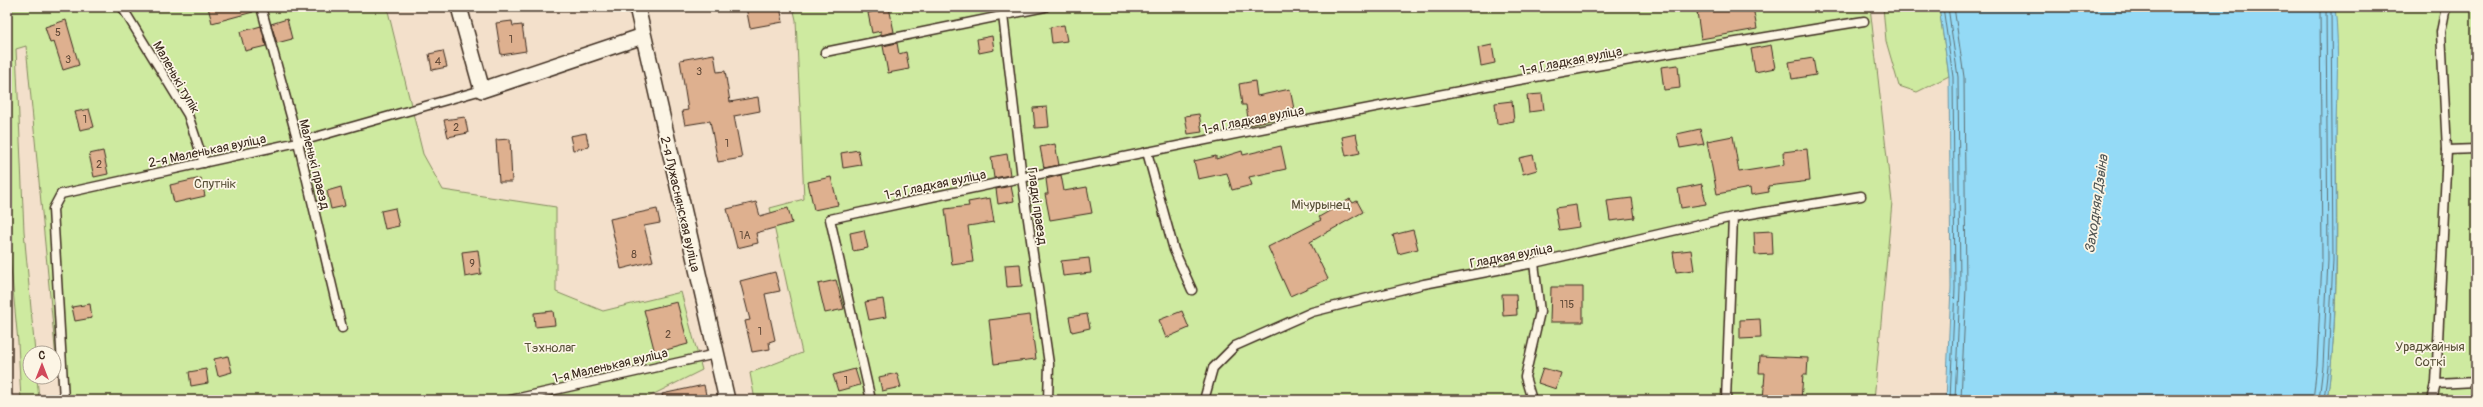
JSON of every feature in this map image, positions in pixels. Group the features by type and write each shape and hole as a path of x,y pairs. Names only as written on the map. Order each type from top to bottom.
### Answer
{"street":[{"path":"459,7 482,90 643,36"},
{"name":"2-я Лужаснянская вуліца","path":"637,7 727,400"}],"lane":[{"name":"Маленькі тупік","path":"122,7 188,115 204,163"},
{"name":"Маленькі праезд","path":"262,7 298,142 342,328"},
{"path":"825,52 1044,7"},
{"path":"2432,400 2436,384 2447,150 2442,32 2446,7"},
{"name":"Гладкі праезд","path":"1003,15 1022,178 1049,364 1048,400"},
{"name":"1-я Гладкая вуліца","path":"871,400 830,220 1147,152 1720,44 1864,21"},
{"name":"2-я Маленькая вуліца","path":"64,400 52,208 61,194 298,142 482,90"},
{"path":"2447,150 2476,149"},
{"path":"1147,152 1174,250 1192,290"},
{"name":"Гладкая вуліца","path":"1204,400 1213,368 1235,346 1312,312 1424,284 1534,263 1733,217 1861,196"},
{"path":"1726,400 1733,217"},
{"path":"1532,400 1525,377 1540,312 1534,263"},
{"name":"1-я Маленькая вуліца","path":"510,400 716,354"},
{"path":"2436,384 2476,382"}],"path":[{"path":"7,361 10,400"}],"green space":[{"name":"Спутнік","path":"7,7 387,7 423,154 443,190 556,207 556,292 603,311 681,292 702,370 642,400 60,400 59,385 62,385 62,345 55,345 26,46 16,49 24,231 34,345 22,345 22,385 38,385 39,400 21,400 18,342 7,226"},
{"name":"Мічурынец","path":"793,7 1870,7 1892,202 1874,400 755,400 750,373 802,353 770,208 804,199 796,20"},
{"path":"1883,7 1939,7 1949,76 1917,92 1899,86 1886,41"},
{"name":"Ураджайныя Соткі","path":"2335,7 2476,7 2476,400 2327,400 2334,335 2336,269 2337,203"}],"water":[{"name":"Заходняя Дзвіна","path":"1939,7 2335,7 2338,56 2336,137 2336,269 2331,367 2327,400 1946,400 1951,287 1949,76"}],"building":[{"path":"208,7 253,7 253,12 212,23"},
{"path":"746,7 780,7 783,22 750,28"},
{"path":"889,7 894,32 881,35 881,31 872,33 868,13"},
{"path":"1706,7 1753,7 1757,29 1701,39 1697,12 1706,11"},
{"path":"287,19 292,39 277,43 271,24"},
{"path":"66,20 79,65 63,70 54,42 50,43 45,27"},
{"path":"512,21 513,26 522,25 526,51 501,55 496,23"},
{"path":"1064,25 1067,41 1052,43 1050,27"},
{"path":"261,26 266,46 245,51 240,32"},
{"path":"992,36 994,50 979,53 977,39"},
{"path":"897,43 899,54 906,52 909,69 888,73 883,46"},
{"path":"1492,45 1495,63 1481,66 1478,48"},
{"path":"1771,45 1775,68 1755,72 1751,49"},
{"path":"443,51 447,67 432,70 429,54"},
{"path":"714,54 717,72 725,71 730,102 758,97 760,111 734,116 742,158 718,162 710,121 685,125 682,111 688,110 680,60"},
{"path":"1813,58 1816,75 1792,79 1789,62"},
{"path":"1678,65 1680,88 1664,90 1661,67"},
{"path":"1255,81 1257,96 1290,89 1295,114 1249,125 1246,105 1242,105 1239,84"},
{"path":"1542,94 1544,110 1529,112 1527,95"},
{"path":"1512,101 1514,121 1497,124 1495,103"},
{"path":"1047,107 1049,127 1035,128 1033,108"},
{"path":"89,109 94,127 80,130 75,112"},
{"path":"1199,114 1202,132 1188,134 1185,116"},
{"path":"465,117 468,133 448,137 444,120"},
{"path":"1700,129 1704,144 1680,148 1677,134"},
{"path":"586,133 589,147 573,150 570,136"},
{"path":"1356,134 1360,153 1346,156 1342,137"},
{"path":"1733,136 1739,172 1784,165 1783,152 1807,149 1810,181 1768,186 1769,192 1751,195 1750,188 1717,194 1707,141"},
{"path":"510,139 512,182 499,182 496,140"},
{"path":"1055,144 1059,165 1044,168 1040,147"},
{"path":"1281,146 1286,169 1249,177 1252,185 1232,190 1227,173 1198,179 1194,161 1216,156 1216,159 1242,151 1243,155"},
{"path":"858,150 861,165 843,168 841,153"},
{"path":"103,151 108,174 94,177 89,154"},
{"path":"1007,154 1010,175 994,178 991,157"},
{"path":"1533,155 1537,170 1523,174 1519,158"},
{"path":"1061,175 1064,191 1087,187 1092,213 1050,220 1045,194 1048,194 1046,179"},
{"path":"831,177 838,205 814,210 808,182"},
{"path":"201,178 205,196 174,203 170,185"},
{"path":"1702,184 1706,204 1681,208 1678,189"},
{"path":"1011,186 1014,201 998,204 996,189"},
{"path":"341,187 345,206 331,209 327,191"},
{"path":"990,198 994,222 968,226 973,262 952,265 945,209 969,206 968,202"},
{"path":"1632,198 1635,218 1610,221 1607,201"},
{"path":"1350,199 1353,203 1357,201 1363,212 1310,242 1328,279 1290,296 1268,247 1321,220 1319,217"},
{"path":"756,202 760,216 788,208 792,223 756,233 758,243 737,248 727,209"},
{"path":"1576,205 1579,227 1559,230 1555,208"},
{"path":"395,208 399,226 385,229 381,211"},
{"path":"657,209 660,223 644,226 653,261 621,269 610,219"},
{"path":"864,230 868,248 853,251 850,233"},
{"path":"1413,230 1418,249 1398,254 1393,235"},
{"path":"1772,231 1773,254 1755,255 1754,232"},
{"path":"478,250 481,274 465,277 462,252"},
{"path":"1691,250 1694,270 1676,272 1673,252"},
{"path":"1089,258 1091,273 1063,276 1061,261"},
{"path":"1020,264 1022,286 1007,287 1005,265"},
{"path":"775,272 780,291 765,294 775,340 769,342 770,349 752,352 745,321 750,320 740,281"},
{"path":"836,280 844,309 825,313 818,284"},
{"path":"1551,287 1583,287 1583,322 1550,322"},
{"path":"1502,294 1516,294 1517,315 1503,316"},
{"path":"883,299 886,317 869,320 865,302"},
{"path":"677,302 688,344 655,353 644,310"},
{"path":"90,304 92,318 75,321 72,307"},
{"path":"553,311 555,325 535,327 534,313"},
{"path":"1182,311 1189,328 1166,338 1159,320"},
{"path":"1087,314 1090,328 1072,332 1069,317"},
{"path":"1030,315 1036,359 994,364 989,320"},
{"path":"1760,319 1761,338 1740,339 1740,320"},
{"path":"228,356 232,372 218,376 214,359"},
{"path":"1760,356 1808,358 1807,375 1803,375 1801,400 1763,400 1765,373 1759,373"},
{"path":"1543,368 1561,373 1556,389 1538,383"},
{"path":"206,369 208,383 191,386 189,372"},
{"path":"855,369 860,385 838,391 833,375"},
{"path":"897,373 901,387 882,391 879,377"},
{"path":"704,385 707,400 663,400 662,394"}],"park label":[{"name":"Тэхнолаг","path":"550,347"}]}
